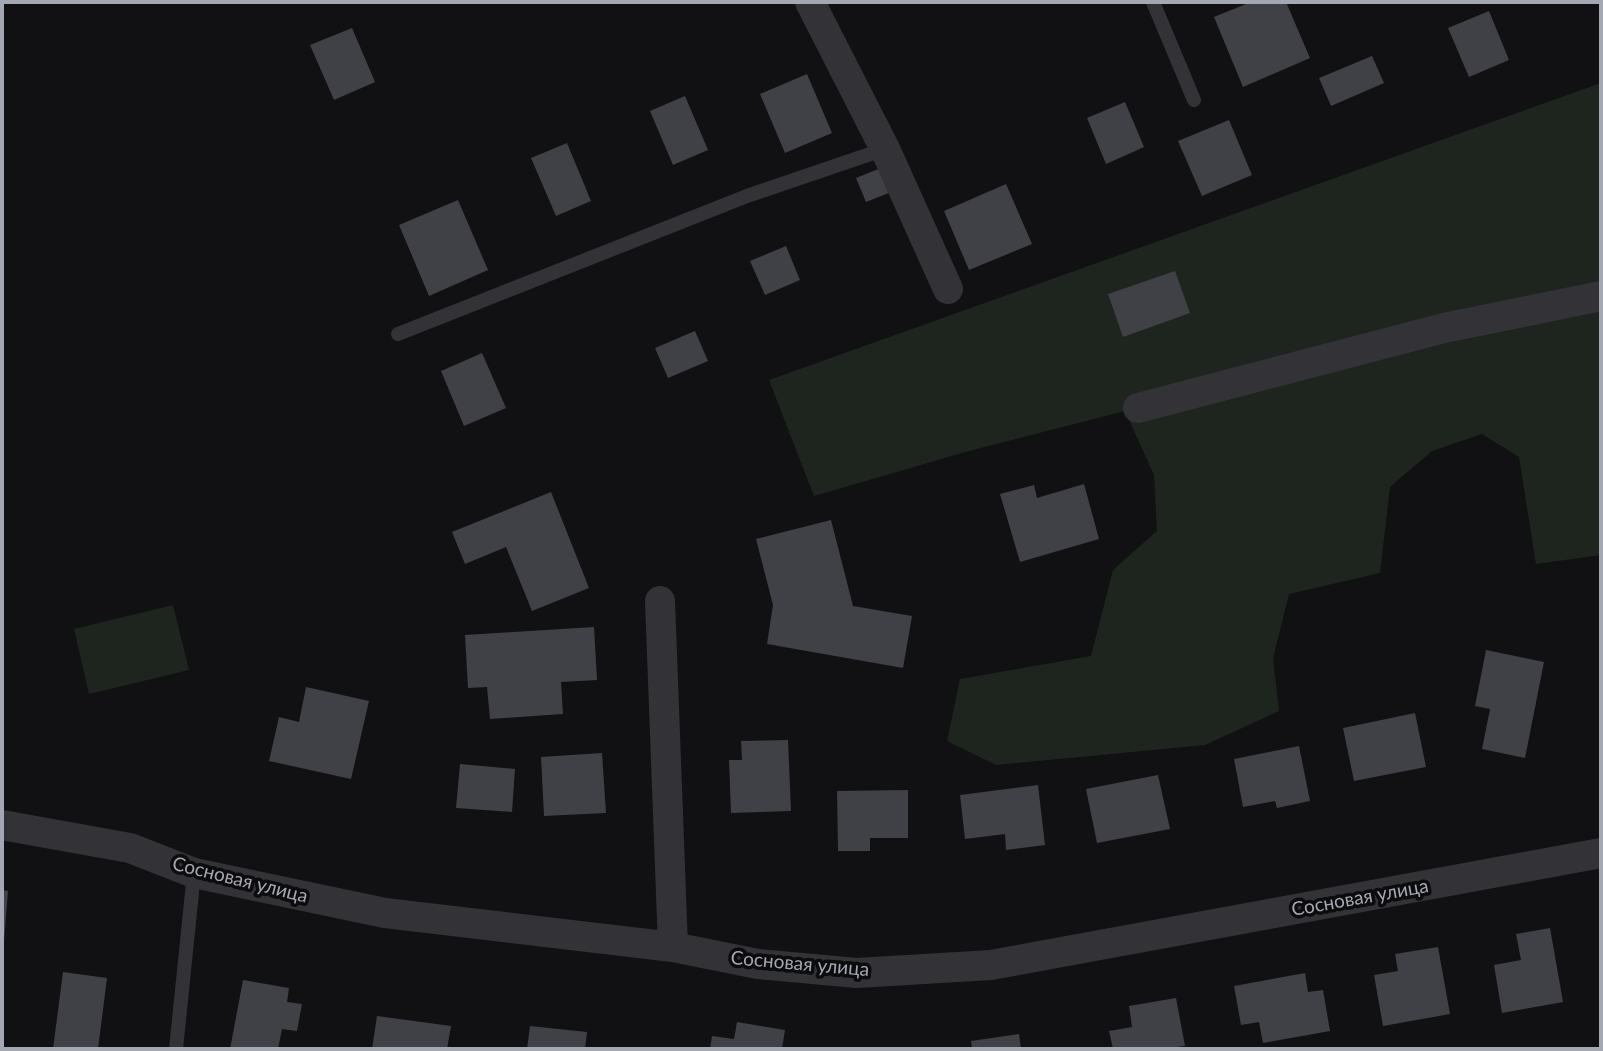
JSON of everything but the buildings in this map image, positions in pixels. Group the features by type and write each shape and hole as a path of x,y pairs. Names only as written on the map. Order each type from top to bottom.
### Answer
{"street":[{"path":"810,2 885,149 948,289"},
{"path":"1138,408 1444,328 1601,296"},
{"path":"660,601 673,947"},
{"name":"Сосновая улица","path":"2,825 130,848 194,873 386,913 673,947 758,964 857,973 991,965 1601,853"}],"lane":[{"path":"1153,2 1194,100"},
{"path":"398,334 747,197 885,149"},
{"path":"176,1049 194,873"}],"shaded area":[{"path":"1601,83 1601,555 1536,564 1519,457 1482,434 1432,451 1390,487 1380,573 1289,594 1273,658 1279,711 1205,745 996,765 947,741 960,679 1091,656 1113,570 1157,531 1154,475 1125,411 969,451 814,496 769,380"},
{"path":"173,605 189,670 89,694 74,629"}]}
